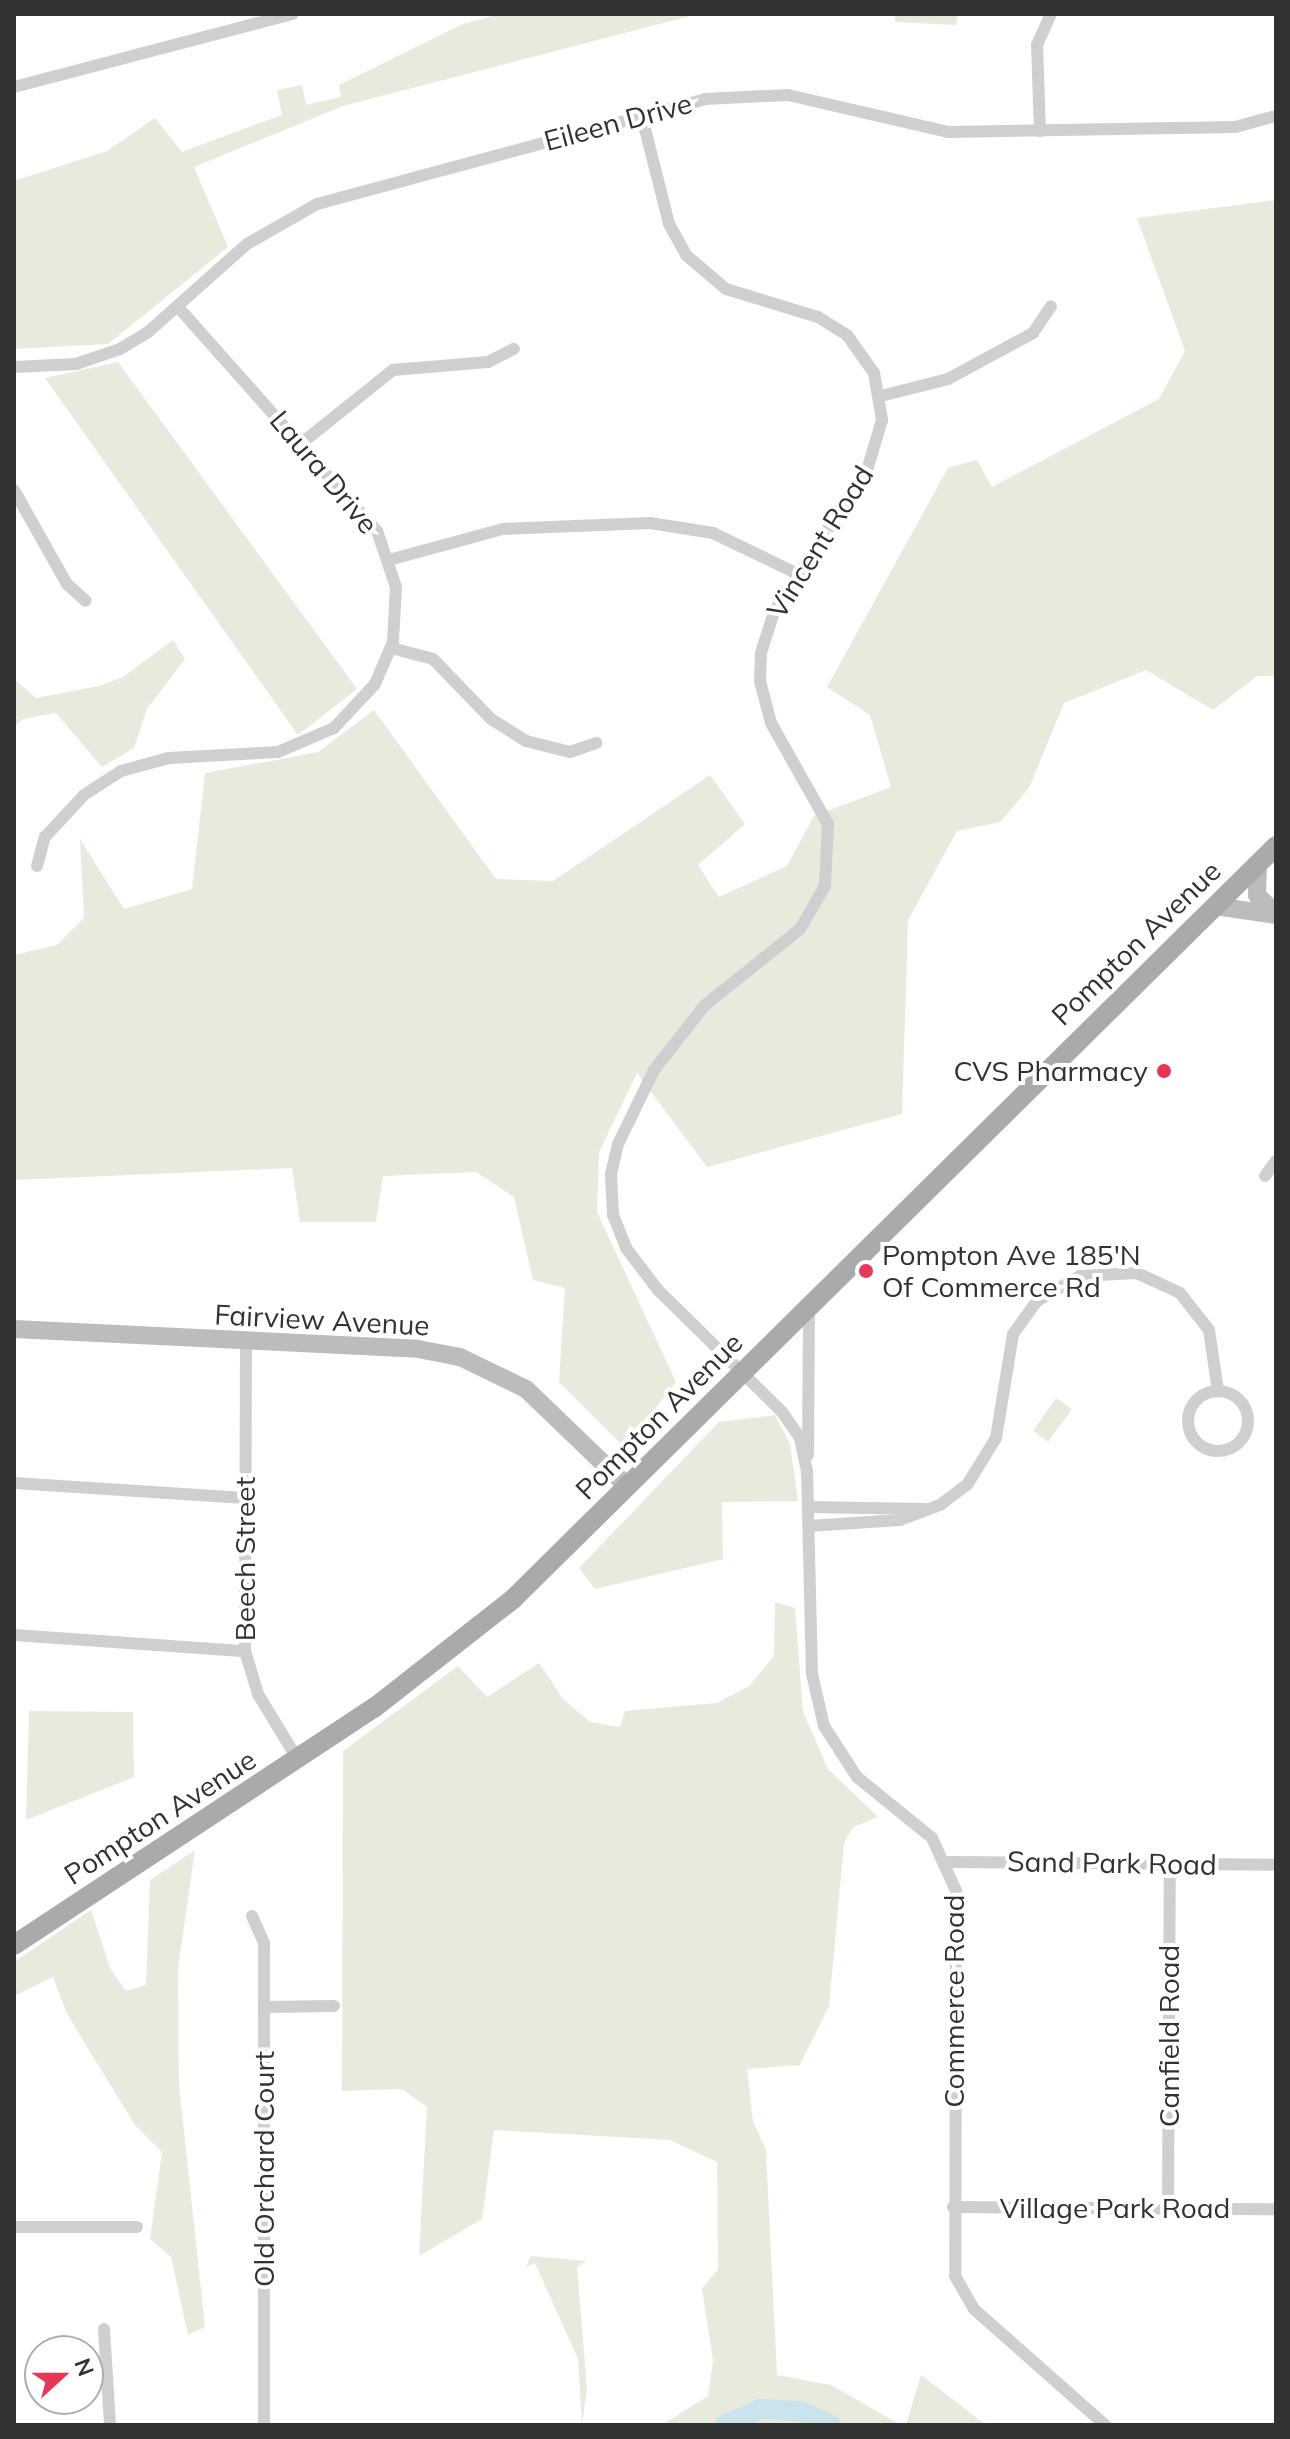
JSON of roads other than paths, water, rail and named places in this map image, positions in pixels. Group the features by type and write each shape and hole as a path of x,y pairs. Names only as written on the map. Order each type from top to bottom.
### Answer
{"main road":[{"name":"Pompton Avenue","path":"14,1945 298,1760 462,1642 628,1487 1276,846"},
{"path":"1258,864 1257,895 1276,915"},
{"path":"1215,906 1276,915"},
{"name":"Fairview Avenue","path":"14,1329 246,1345 418,1349 474,1361 538,1398 628,1487"}],"street":[{"path":"14,87 293,14"},
{"path":"1040,131 1036,55 1051,14"},
{"name":"Eileen Drive","path":"14,367 60,367 106,355 178,307 247,244 317,204 719,96 769,93 930,131 1235,127 1276,116"},
{"path":"642,117 669,224 695,265 726,289 838,328 869,363 881,396 948,379 1033,333 1051,306"},
{"name":"Laura Drive","path":"37,866 45,837 84,795 121,771 169,758 278,752 334,728 367,697 391,648 397,600 389,560 368,518 303,442 178,307"},
{"path":"303,442 393,370 488,362 514,349"},
{"name":"Vincent Road","path":"741,1373 633,1259 613,1215 611,1175 629,1114 666,1052 720,992 800,929 825,886 831,849 824,812 771,723 760,681 768,625 873,456 881,396"},
{"path":"14,490 67,584 86,601"},
{"path":"389,560 503,529 650,523 713,533 798,574"},
{"path":"391,648 433,659 491,719 526,741 570,752 596,743"},
{"path":"1265,1176 1276,1161"},
{"path":"809,1526 900,1520 929,1510 959,1492 986,1461 998,1430 1013,1334 1037,1301 1069,1280 1126,1271 1180,1293 1209,1330 1218,1391"},
{"name":"Commerce Road","path":"809,1305 807,1470 812,1674 824,1726 849,1769 924,1828 947,1862 956,1891 953,2265 969,2303 1105,2425"},
{"name":"Beech Street","path":"246,1345 245,1651 258,1694 298,1760"},
{"name":"Commerce Road","path":"741,1373 789,1420 807,1470"},
{"path":"1218,1391 1236,1397 1248,1424 1240,1442 1213,1451 1190,1433 1189,1414 1199,1397 1218,1391"},
{"path":"14,1483 245,1498"},
{"path":"808,1507 929,1510"},
{"path":"14,1635 245,1651"},
{"name":"Sand Park Road","path":"947,1862 1276,1865"},
{"name":"Canfield Road","path":"1168,2209 1170,1863"},
{"name":"Old Orchard Court","path":"252,1916 264,1943 264,2425"},
{"path":"264,2007 334,2006"},
{"name":"Village Park Road","path":"953,2207 1276,2209"},
{"path":"14,2227 137,2227"},
{"path":"104,2329 110,2425"}],"waterway":[{"path":"724,2425 761,2409 800,2411 831,2425"}],"place":[{"name":"CVS Pharmacy","path":"1164,1071"},
{"name":"Pompton Ave 185'N Of Commerce Rd","path":"866,1271"}]}
